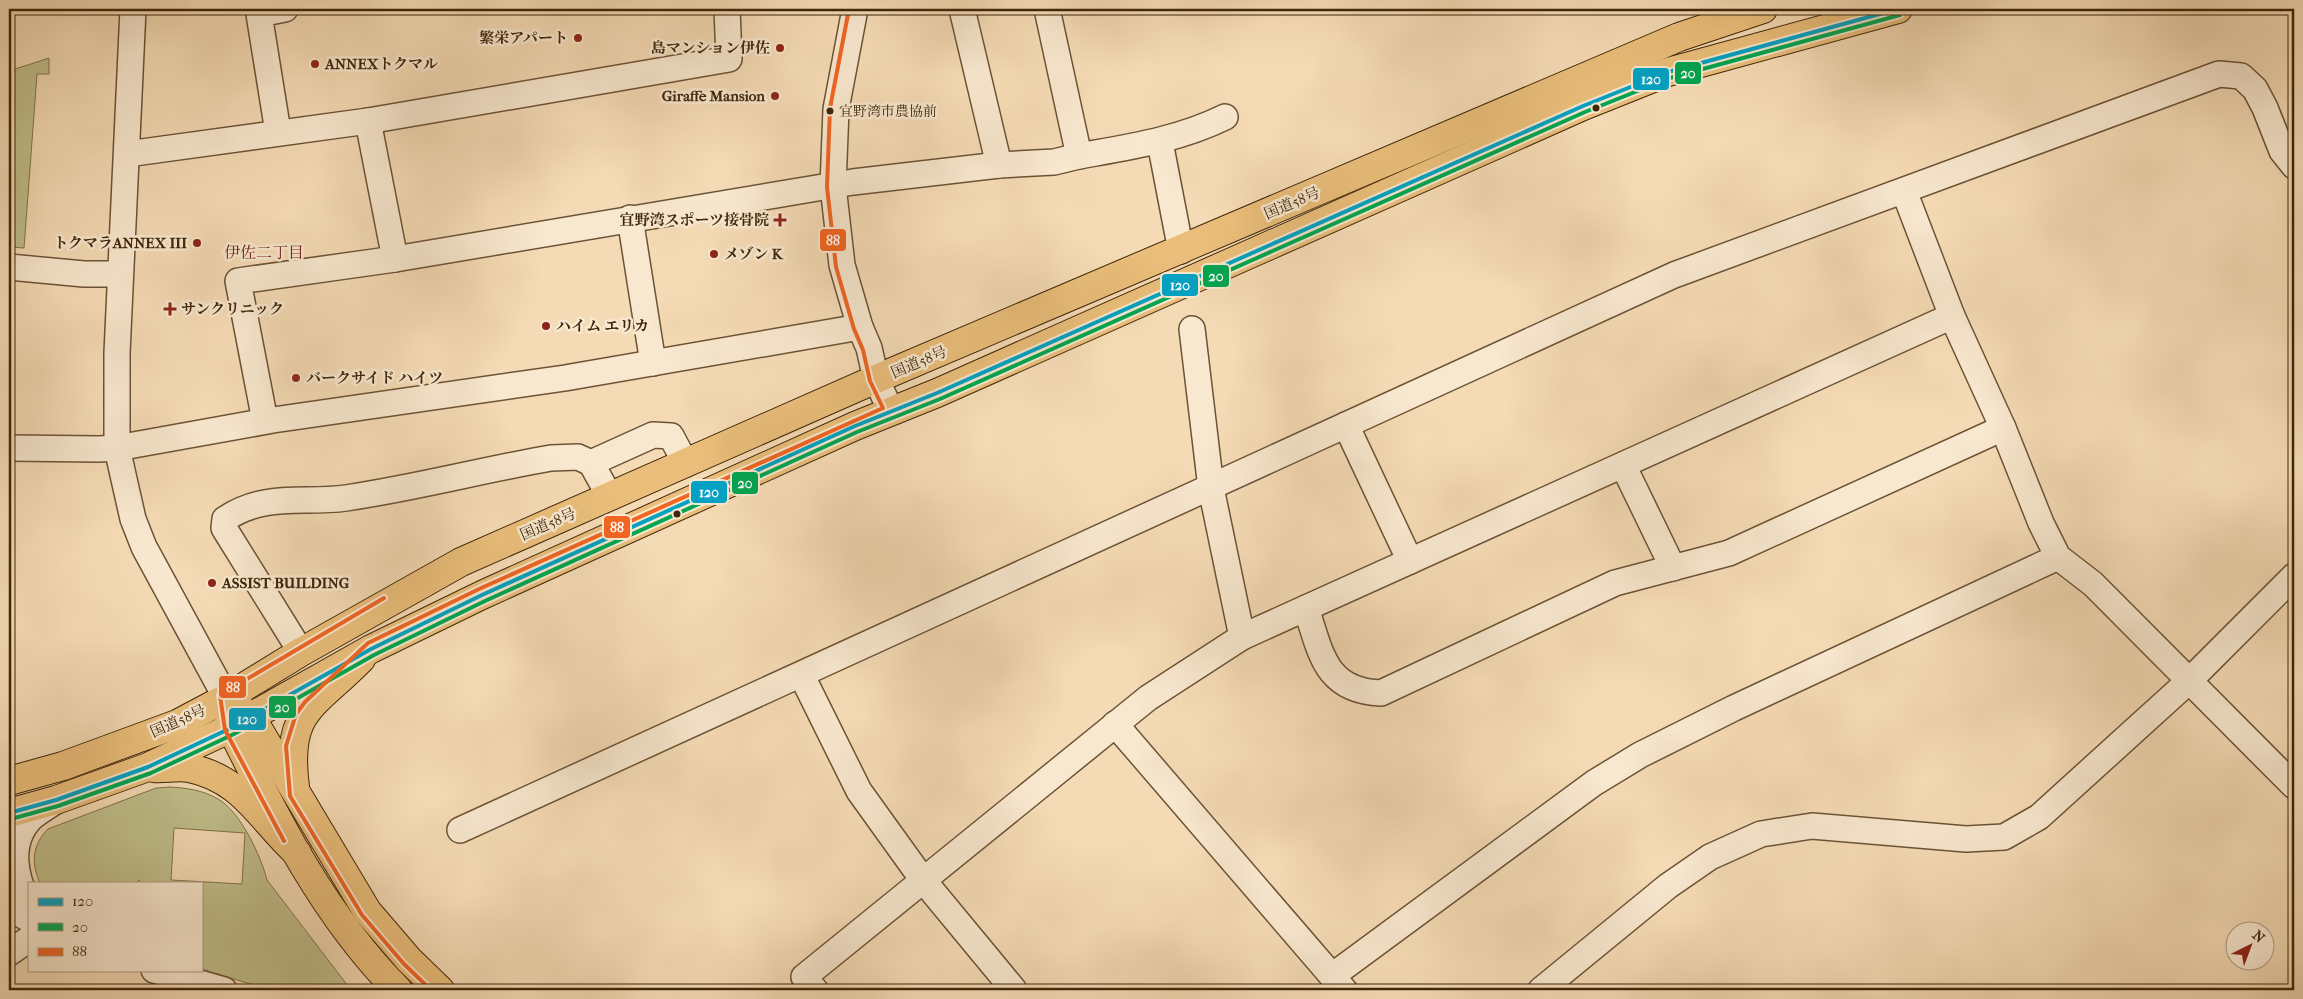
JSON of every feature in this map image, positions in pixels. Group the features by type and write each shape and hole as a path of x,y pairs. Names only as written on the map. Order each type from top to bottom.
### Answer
{"main road":[{"path":"1680,37 1708,9"},
{"name":"国道58号","path":"9,782 63,766 177,724 226,698 301,652 460,562 876,379 1181,251 1680,37 1763,9"},
{"name":"国道58号","path":"9,813 56,800 146,768 241,723 371,649 482,595 1592,102 1668,72 1863,14 1898,9"},
{"path":"296,793 292,747 302,717 310,706 337,683 371,649"},
{"path":"226,698 241,723 296,793 367,911 409,960 440,990"},
{"path":"241,723 297,853 346,931 398,990"},
{"path":"146,768 186,768 210,773 228,782 251,802 276,833 297,853"}],"street":[{"path":"133,9 128,154 117,353 117,448 132,519 144,547 226,698"},
{"path":"278,132 259,14 285,9"},
{"path":"128,154 368,121 728,59 727,9"},
{"path":"854,9 836,109 833,186 842,265 860,326 869,348 876,379 891,412"},
{"path":"962,9 999,165"},
{"path":"1047,9 1079,156"},
{"path":"460,830 802,676 1674,275 2218,74 2241,76 2255,89 2265,108 2282,151 2294,166"},
{"path":"265,421 238,281 395,259 630,218 833,186 999,165 1054,162 1160,142 1200,130 1225,118"},
{"path":"368,121 395,259"},
{"path":"1160,142 1181,251"},
{"path":"1904,190 1952,316 2003,428 2040,523 2058,557 2093,584 2294,786"},
{"path":"630,218 653,363"},
{"path":"9,267 84,274 120,274"},
{"path":"815,990 804,976 1148,698 1242,637 1952,316"},
{"path":"9,448 99,450 117,448 265,421 653,363 860,326"},
{"path":"1192,329 1211,488 1242,637"},
{"path":"1346,425 1410,561"},
{"path":"1306,608 1321,654 1339,682 1351,688 1381,693 1615,583 1729,553 2003,428"},
{"path":"592,463 653,435 671,436 686,464"},
{"path":"301,652 224,528 225,519 233,514 266,502 284,499 344,498 551,458 578,457 592,463 610,497"},
{"path":"1624,465 1672,568"},
{"path":"1116,724 1338,983 1594,783 1640,755 1734,708 2058,557"},
{"path":"1541,990 1668,886 1710,857 1761,834 1812,826 1966,839 2004,837 2039,817 2190,680 2294,576"},
{"path":"802,676 859,790 923,880 1014,990"},
{"path":"28,901 15,866 18,844 32,818 56,800"},
{"path":"9,908 28,918"},
{"path":"9,934 28,937"},
{"path":"9,953 28,938"},
{"path":"161,972 224,990"}],"shaded area":[{"path":"49,58 49,74 37,74 24,248 9,247 9,71"},
{"path":"170,787 194,790 218,799 234,813 242,824 255,847 267,880 351,990 270,990 202,969 202,882 141,882 139,880 137,882 40,882 35,868 35,854 39,841 48,829 156,788","holes":["174,828 245,833 242,884 171,880"]}],"transit line":[{"name":"88","path":"431,990 404,964 362,915 290,796 286,746 296,714 305,702 368,643 479,589 883,408 870,381 863,350 854,329 836,267 827,187 830,108 849,9"},
{"name":"120","path":"9,813 56,800 148,767 231,728 371,649 482,595 855,426 937,393 1583,106 1668,72 1898,9"},
{"name":"20","path":"11,819 58,806 151,773 234,734 374,655 485,601 857,432 940,399 1585,112 1670,78 1900,15"},
{"name":"88","path":"284,841 225,730 220,695 384,598"}],"place":[{"name":"繁栄アパート","path":"578,38"},
{"name":"島マンション伊佐","path":"780,48"},
{"name":"ANNEXトクマル","path":"315,64"},
{"name":"Giraffe Mansion","path":"775,96"},
{"name":"宜野湾市農協前","path":"830,111"},
{"name":"宜野湾スポーツ接骨院","path":"780,220"},
{"name":"トクマラANNEX III","path":"197,243"},
{"name":"メゾン K","path":"714,254"},
{"name":"サンクリニック","path":"170,309"},
{"name":"ハイム エリカ","path":"546,326"},
{"name":"バークサイド ハイツ","path":"296,378"},
{"name":"ASSIST BUILDING","path":"212,583"}],"district":[{"name":"伊佐二丁目","path":"264,252"}]}
